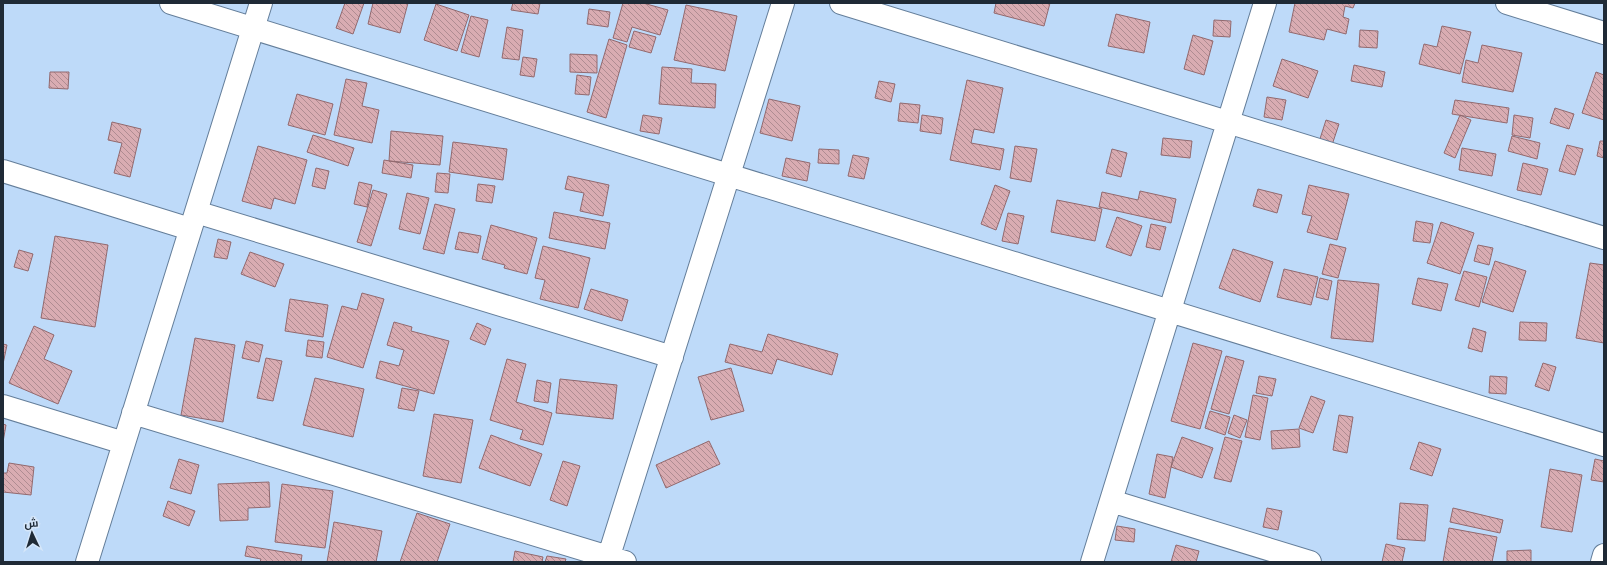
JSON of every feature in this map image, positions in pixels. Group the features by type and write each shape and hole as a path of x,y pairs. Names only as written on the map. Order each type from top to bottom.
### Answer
{"street":[{"path":"171,3 1604,445"},
{"path":"87,562 260,3"},
{"path":"133,414 614,560 672,356 783,3"},
{"path":"841,3 1604,238"},
{"path":"1092,562 1265,3"},
{"path":"1508,3 1604,33"},
{"path":"3,171 193,220 672,356"},
{"path":"3,406 124,443"},
{"path":"1111,501 1310,562"},
{"path":"1602,562 1604,555"}],"building":[{"path":"345,3 364,3 353,34 336,28"},
{"path":"373,3 408,3 400,33 368,24"},
{"path":"513,3 540,3 538,14 511,10"},
{"path":"623,3 643,3 668,10 660,35 632,27 627,42 613,38"},
{"path":"996,3 1050,3 1044,26 994,13"},
{"path":"1295,3 1355,3 1353,8 1345,6 1343,17 1349,19 1346,34 1327,29 1324,40 1289,32"},
{"path":"436,4 469,15 457,51 424,40"},
{"path":"686,5 737,16 725,71 674,60"},
{"path":"589,9 610,12 608,27 587,24"},
{"path":"1116,14 1150,22 1144,53 1108,46"},
{"path":"471,16 488,20 479,57 461,52"},
{"path":"1214,20 1231,21 1230,37 1213,36"},
{"path":"1442,26 1471,32 1460,74 1419,64 1424,44 1437,47"},
{"path":"507,27 523,30 519,60 502,58"},
{"path":"1360,30 1378,31 1377,48 1359,47"},
{"path":"634,31 656,37 651,53 629,47"},
{"path":"1193,35 1213,41 1204,75 1184,69"},
{"path":"609,39 627,45 606,118 587,112"},
{"path":"1482,45 1522,53 1513,92 1462,82 1466,60 1478,63"},
{"path":"570,54 597,55 597,73 570,72"},
{"path":"523,57 537,59 534,77 520,75"},
{"path":"1282,59 1318,71 1308,98 1273,86"},
{"path":"1354,65 1385,72 1382,87 1351,81"},
{"path":"662,67 692,69 691,83 716,84 715,108 659,104"},
{"path":"50,72 69,72 68,89 49,88"},
{"path":"1596,72 1604,75 1604,120 1582,113"},
{"path":"577,75 591,77 589,95 575,94"},
{"path":"346,79 367,83 362,106 379,110 372,143 334,135"},
{"path":"967,80 1003,88 994,133 974,129 971,143 1004,149 1000,170 950,160"},
{"path":"879,81 895,84 891,102 875,98"},
{"path":"297,94 333,104 325,135 288,125"},
{"path":"1267,97 1286,100 1282,120 1264,117"},
{"path":"769,99 800,106 792,141 760,133"},
{"path":"1455,100 1509,108 1507,123 1452,114"},
{"path":"900,103 920,105 918,123 898,121"},
{"path":"1555,108 1574,114 1569,129 1550,123"},
{"path":"643,115 662,118 659,134 640,131"},
{"path":"922,115 943,118 941,134 920,131"},
{"path":"1460,115 1471,120 1455,158 1444,153"},
{"path":"1514,115 1533,118 1530,138 1512,135"},
{"path":"1326,120 1339,124 1331,148 1318,145"},
{"path":"112,122 141,129 130,177 114,173 122,143 108,140"},
{"path":"391,131 443,136 440,165 389,161"},
{"path":"313,135 354,148 348,166 307,152"},
{"path":"1512,136 1540,143 1537,159 1508,151"},
{"path":"1163,138 1192,141 1190,158 1161,155"},
{"path":"1600,141 1604,141 1604,158 1597,156"},
{"path":"453,142 507,149 503,180 449,172"},
{"path":"1567,145 1583,149 1575,175 1559,171"},
{"path":"258,146 307,160 295,204 274,198 271,209 242,201"},
{"path":"1015,146 1037,149 1031,182 1010,178"},
{"path":"1462,148 1496,154 1492,176 1459,170"},
{"path":"819,149 839,150 839,164 818,163"},
{"path":"1112,149 1127,153 1121,177 1106,173"},
{"path":"853,155 869,158 864,179 848,176"},
{"path":"786,158 810,163 807,181 782,176"},
{"path":"384,160 413,165 411,178 382,173"},
{"path":"1523,163 1548,169 1541,195 1517,190"},
{"path":"316,168 329,171 325,189 312,186"},
{"path":"437,173 450,174 448,193 435,192"},
{"path":"568,176 609,185 603,216 580,211 584,193 565,189"},
{"path":"359,182 372,185 367,207 354,204"},
{"path":"478,184 495,186 492,203 476,201"},
{"path":"995,185 1010,191 996,230 981,224"},
{"path":"1309,185 1349,194 1337,240 1307,232 1312,216 1302,214"},
{"path":"1258,189 1282,195 1277,213 1253,206"},
{"path":"373,190 387,194 371,246 357,242"},
{"path":"1140,191 1176,199 1171,223 1099,207 1102,192 1138,200"},
{"path":"407,193 429,198 420,234 399,229"},
{"path":"1057,200 1102,209 1095,241 1051,232"},
{"path":"435,204 455,209 444,254 423,249"},
{"path":"554,212 610,223 605,249 549,238"},
{"path":"1008,213 1024,216 1018,244 1002,241"},
{"path":"1117,217 1142,226 1131,256 1106,247"},
{"path":"1416,221 1433,224 1430,243 1413,241"},
{"path":"1441,222 1474,233 1460,274 1427,263"},
{"path":"1151,224 1166,227 1160,250 1146,247"},
{"path":"491,225 537,238 527,274 504,268 505,265 482,259"},
{"path":"459,232 481,236 478,253 455,249"},
{"path":"55,236 108,245 95,327 41,318"},
{"path":"218,239 231,242 227,259 214,257"},
{"path":"1330,244 1346,248 1338,278 1322,274"},
{"path":"1478,245 1493,248 1489,265 1474,261"},
{"path":"543,246 590,258 578,308 540,299 545,280 535,278"},
{"path":"1233,249 1273,262 1260,302 1219,288"},
{"path":"19,250 33,254 28,271 14,267"},
{"path":"250,252 284,264 275,287 241,274"},
{"path":"1495,261 1526,271 1513,312 1482,302"},
{"path":"1590,263 1604,265 1604,343 1576,338"},
{"path":"1284,269 1318,277 1311,305 1277,297"},
{"path":"1464,271 1487,277 1479,307 1455,300"},
{"path":"1320,278 1332,281 1328,300 1316,297"},
{"path":"1418,278 1448,284 1441,311 1412,304"},
{"path":"1338,280 1379,284 1373,342 1331,338"},
{"path":"591,289 628,300 622,321 584,309"},
{"path":"362,293 384,299 363,368 327,357 342,306 357,310"},
{"path":"290,299 328,305 323,337 285,331"},
{"path":"394,322 412,327 411,331 449,341 434,394 376,378 380,361 399,366 404,350 387,345"},
{"path":"1520,322 1547,323 1546,341 1519,340"},
{"path":"477,323 491,329 485,345 470,339"},
{"path":"34,326 54,335 44,359 72,371 58,404 9,383"},
{"path":"1473,328 1486,332 1482,352 1468,348"},
{"path":"768,334 838,354 832,375 777,359 772,374 725,362 730,344 762,352"},
{"path":"195,338 235,345 223,422 181,415"},
{"path":"308,340 324,342 322,358 306,356"},
{"path":"246,341 263,345 259,362 242,358"},
{"path":"1193,343 1222,351 1200,429 1171,421"},
{"path":"3,344 7,345 3,364"},
{"path":"1226,356 1244,361 1229,414 1211,409"},
{"path":"266,358 282,361 273,401 257,398"},
{"path":"507,359 526,364 516,402 552,413 543,445 520,439 523,430 490,420"},
{"path":"1543,363 1556,367 1549,391 1535,386"},
{"path":"731,368 744,411 711,420 698,377"},
{"path":"1259,376 1276,379 1272,396 1256,393"},
{"path":"1490,376 1507,377 1506,394 1489,393"},
{"path":"315,378 364,389 353,437 303,425"},
{"path":"560,379 617,385 613,419 556,413"},
{"path":"537,380 551,383 548,403 534,401"},
{"path":"402,388 419,391 414,411 398,408"},
{"path":"1253,395 1268,398 1260,440 1245,437"},
{"path":"1311,396 1325,401 1313,433 1299,428"},
{"path":"1210,411 1230,417 1225,435 1205,428"},
{"path":"434,414 473,420 461,483 423,476"},
{"path":"1234,415 1247,420 1240,438 1228,433"},
{"path":"1339,415 1353,417 1347,453 1333,450"},
{"path":"3,424 6,425 3,442"},
{"path":"1299,429 1300,447 1272,449 1271,431"},
{"path":"491,435 542,454 530,486 479,468"},
{"path":"1182,437 1213,448 1202,478 1171,467"},
{"path":"1225,437 1242,441 1231,482 1214,478"},
{"path":"709,441 720,464 666,488 656,465"},
{"path":"1419,442 1441,449 1432,476 1410,469"},
{"path":"1157,454 1173,457 1165,498 1149,494"},
{"path":"179,459 199,465 191,494 170,488"},
{"path":"1595,459 1604,461 1604,482 1591,480"},
{"path":"563,461 580,466 567,506 550,500"},
{"path":"9,463 34,467 31,495 3,492 3,473 7,473"},
{"path":"1550,469 1582,475 1572,532 1541,527"},
{"path":"269,482 270,507 248,508 248,520 220,521 218,484"},
{"path":"282,484 333,491 325,548 275,542"},
{"path":"168,501 195,511 189,526 163,516"},
{"path":"1400,503 1428,505 1425,541 1397,539"},
{"path":"1267,508 1282,511 1278,530 1263,527"},
{"path":"1453,508 1503,520 1500,533 1450,522"},
{"path":"417,513 450,524 437,562 400,562"},
{"path":"334,522 382,531 376,562 327,562"},
{"path":"1117,526 1135,529 1134,542 1115,540"},
{"path":"1449,528 1497,537 1492,562 1443,562"},
{"path":"1386,544 1405,548 1402,562 1382,562"},
{"path":"1176,545 1199,551 1196,562 1171,562"},
{"path":"247,546 302,555 301,562 260,562 261,559 245,556"},
{"path":"1531,550 1531,562 1507,562 1507,551"},
{"path":"515,551 543,557 542,562 513,562"},
{"path":"547,556 566,559 565,562 545,562"}]}
